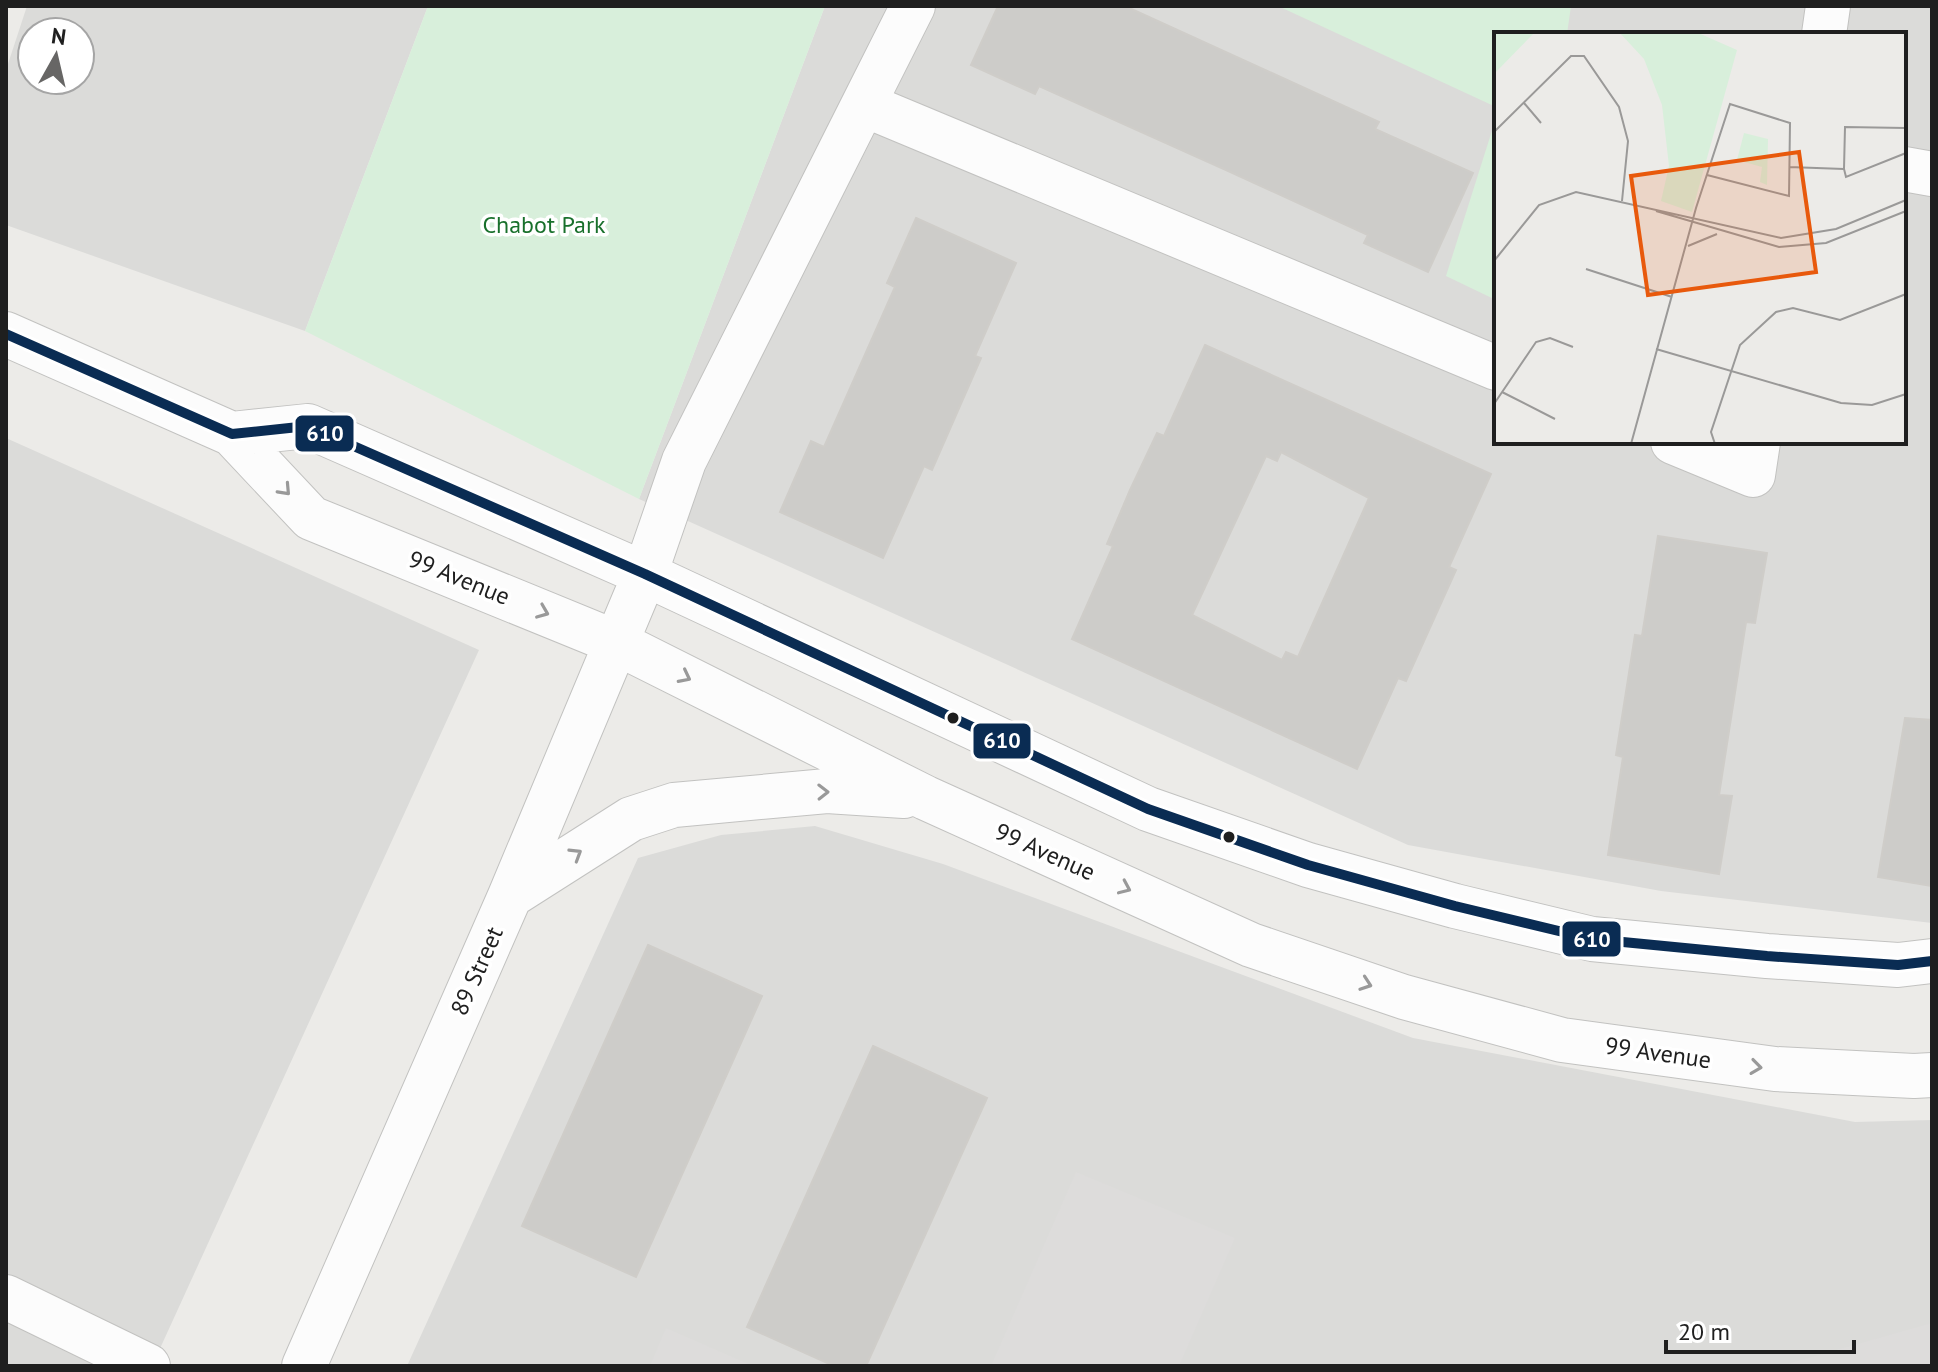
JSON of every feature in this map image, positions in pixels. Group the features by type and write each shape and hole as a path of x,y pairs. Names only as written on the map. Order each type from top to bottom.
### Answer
{"street":[{"name":"89 Street","path":"304,1366 510,896 645,574 684,461 913,6"},
{"path":"1824,32 1828,6"},
{"path":"865,105 1494,367"},
{"path":"1906,169 1932,174"},
{"name":"99 Avenue","path":"6,334 232,434 311,518 615,642 926,798 1251,945 1404,997 1562,1040 1775,1069 1932,1075"},
{"name":"99 Avenue","path":"232,434 308,426 645,574 1148,809 1308,865 1455,906 1592,939 1898,965 1932,961"},
{"path":"1678,444 1753,475 1758,444"},
{"path":"510,896 631,819 674,805 827,791 926,798"},
{"path":"6,1297 148,1366"}],"shaded area":[{"path":"27,6 428,6 305,331 6,225 6,70 16,40 16,96 96,96 96,16 24,16"},
{"path":"825,6 1932,6 1932,923 1661,891 1408,845 639,499"},
{"path":"6,438 479,650 152,1366 6,1366"},
{"path":"815,826 943,864 1413,1038 1855,1122 1932,1120 1932,1366 407,1366 638,858 721,835"},
{"path":"1076,1172 1235,1238 1179,1366 991,1366"},
{"path":"1932,1323 1932,1366 1780,1366"},
{"path":"666,1328 753,1366 650,1366"}],"green space":[{"name":"Chabot Park","path":"428,6 825,6 639,499 305,331"},
{"path":"1278,6 1571,6 1567,32 1494,32 1494,106"},
{"path":"1494,124 1494,299 1446,276"}],"building":[{"path":"998,6 1125,6 1379,122 1375,129 1473,173 1428,272 1364,243 1368,235 1226,170 1039,86 1035,94 971,65"},
{"path":"916,218 1016,263 975,356 981,358 932,470 924,466 883,558 780,512 811,441 824,447 895,287 887,283"},
{"path":"1205,345 1491,474 1449,567 1456,570 1406,681 1398,678 1357,769 1072,639 1113,546 1107,544 1130,490 1157,433 1164,436","holes":["1281,452 1369,498 1298,657 1286,652 1282,660 1192,615 1266,456 1277,461"]},
{"path":"1658,536 1767,553 1755,623 1746,622 1719,795 1732,796 1719,874 1608,855 1623,757 1616,755 1635,635 1642,636"},
{"path":"1905,718 1932,720 1932,886 1878,877"},
{"path":"648,945 762,996 636,1277 522,1226"},
{"path":"873,1046 987,1098 866,1366 834,1366 747,1327"}],"transit line":[{"name":"610","path":"6,334 232,434 308,426 645,574 1148,809 1308,865 1455,906 1592,939 1898,965 1932,961"}]}
